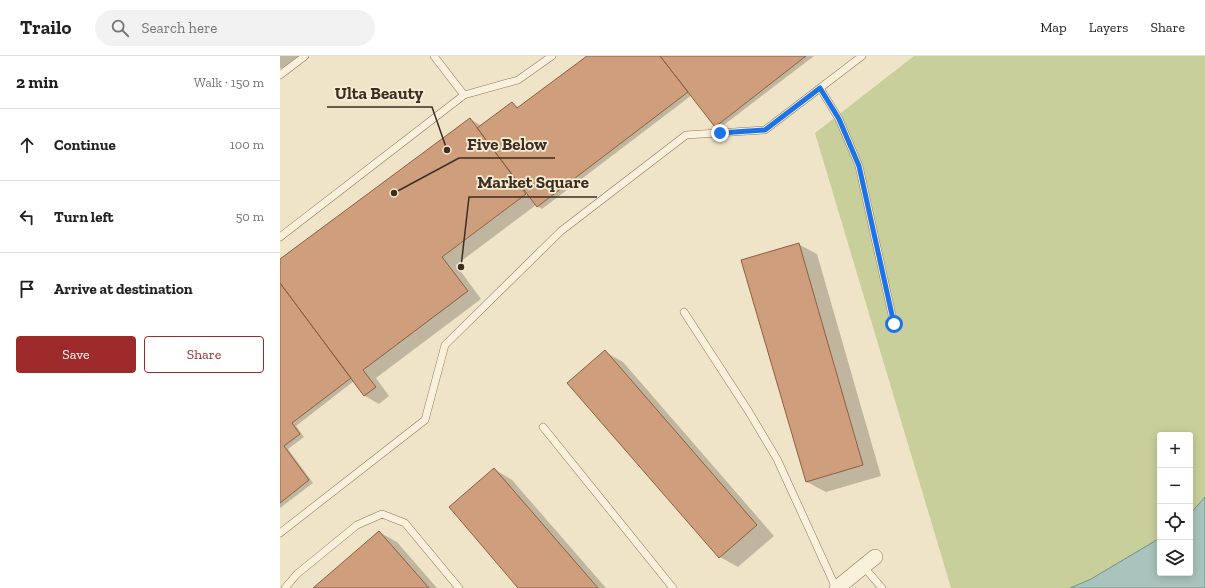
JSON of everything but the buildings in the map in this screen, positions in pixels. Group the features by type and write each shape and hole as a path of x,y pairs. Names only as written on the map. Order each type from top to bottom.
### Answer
{"street":[{"path":"836,588 869,562"}],"lane":[{"path":"280,75 305,56"},
{"path":"434,56 464,95"},
{"path":"280,236 464,95 518,80 552,56"},
{"path":"280,533 425,420 445,345 561,231 686,135 765,130 862,56"},
{"path":"820,88 839,119 859,166 894,324"},
{"path":"684,312 749,412 777,459 836,588"},
{"path":"543,427 673,588"},
{"path":"285,588 296,574 357,525 382,514 405,523 459,588"},
{"path":"869,562 882,588"}],"green space":[{"path":"914,56 1205,56 1205,497 1193,511 1193,432 1157,432 1157,540 1091,579 1070,588 951,588 815,133"}],"water":[{"path":"1205,497 1205,588 1070,588 1091,579 1157,540 1157,576 1193,576 1193,511"}],"place":[{"name":"Ulta Beauty","path":"447,150"},
{"name":"Five Below","path":"394,193"},
{"name":"Market Square","path":"461,267"}],"route":[{"path":"720,133 765,130 820,88 839,119 859,166 872,231 894,324"}]}
